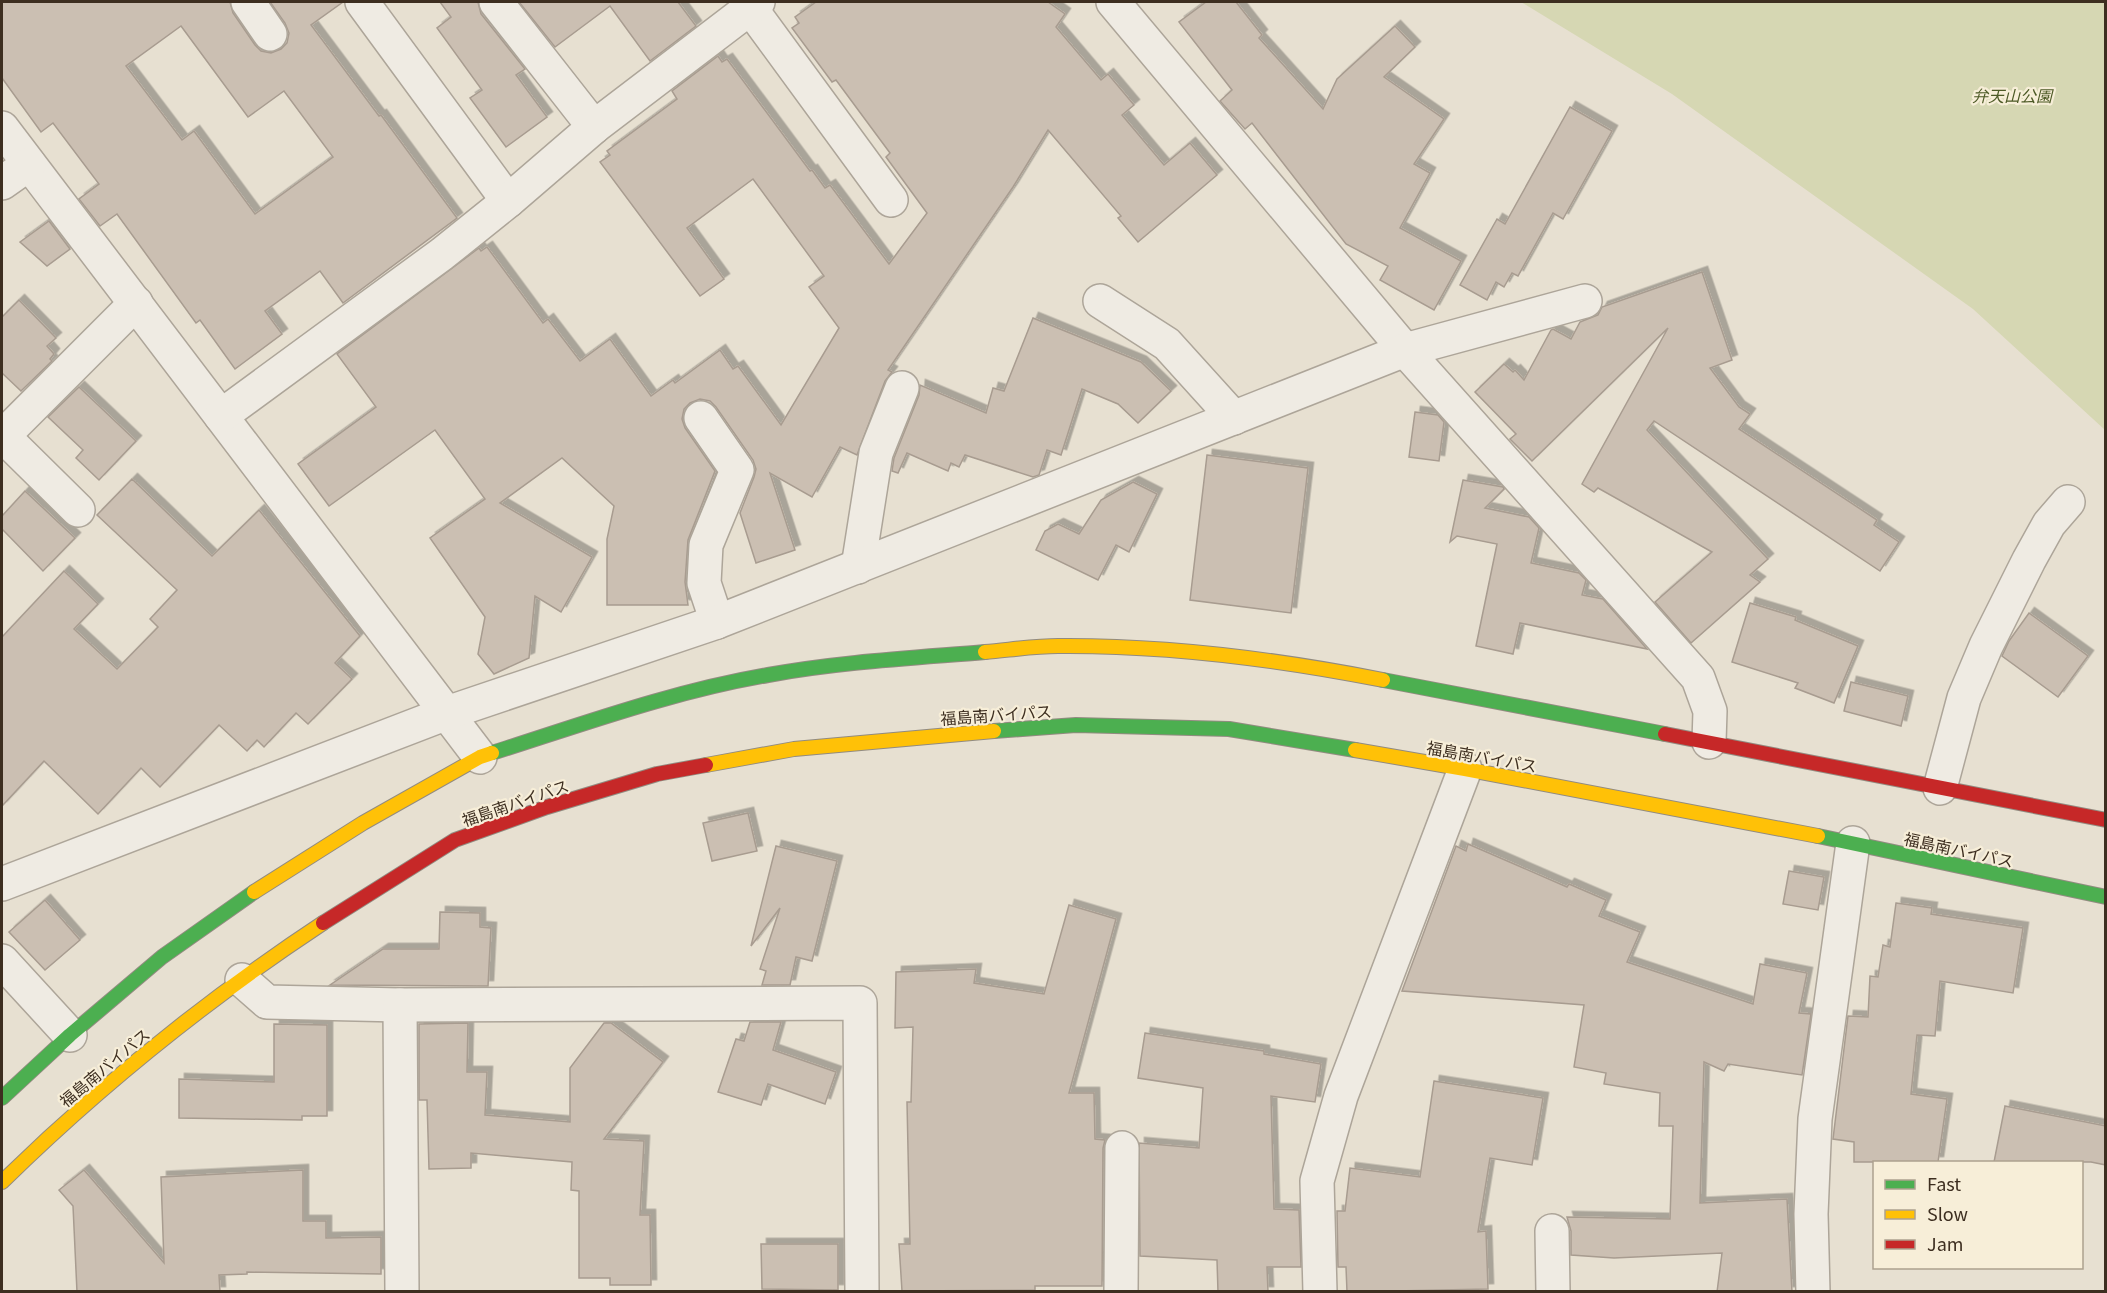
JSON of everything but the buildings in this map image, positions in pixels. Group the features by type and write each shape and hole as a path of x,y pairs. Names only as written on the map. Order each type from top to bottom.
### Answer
{"highway":[{"path":"2,1098 70,1035 162,957 271,880 363,823 480,758 653,702 767,675 856,663 1056,646 1186,650 1302,664 2106,820"},
{"name":"福島南バイパス","path":"2,1182 50,1135 165,1037 279,952 355,901 455,840 547,807 657,774 794,748 943,734 1076,725 1229,729 1465,769 1853,843 2106,897"}],"street":[{"path":"248,2 270,34"},
{"path":"362,2 508,201"},
{"path":"496,2 594,127"},
{"path":"1113,2 1405,350 1698,678 1710,711 1709,742"},
{"path":"221,416 442,254 594,127 751,3 891,200"},
{"path":"2,128 480,758"},
{"path":"2,183 29,164"},
{"path":"1100,301 1167,344 1234,418"},
{"path":"2,884 447,713 717,622 1405,350 1585,301"},
{"path":"78,510 2,436 136,303"},
{"path":"858,567 876,453 902,388"},
{"path":"701,418 737,470 706,545 704,583 717,622"},
{"path":"1940,788 1964,698 1986,646 2049,524 2068,502"},
{"path":"1320,1292 1317,1181 1326,1145 1345,1085 1465,769"},
{"path":"1813,1292 1811,1214 1815,1119 1825,1033 1853,843"},
{"path":"2,961 70,1035"},
{"path":"242,980 267,1002 400,1005 860,1003 862,1292"},
{"path":"400,1005 402,1292"},
{"path":"1121,1292 1122,1148"},
{"path":"1552,1231 1553,1292"}],"green space":[{"name":"弁天山公園","path":"1521,2 2105,2 2105,430 1973,309 1672,94"}],"traffic: fast":[{"path":"492,753 629,709 733,682 822,667 985,652"},
{"path":"1383,680 1665,734"},
{"path":"994,731 1076,725 1229,729 1355,750"},
{"path":"1818,836 2106,897"},
{"path":"2,1098 70,1035 162,957 254,892"}],"traffic: slow":[{"path":"985,652 1058,646 1140,648 1262,660 1383,680"},
{"path":"706,765 794,749 994,731"},
{"path":"1355,750 1818,836"},
{"path":"254,892 363,823 480,757 492,753"},
{"path":"2,1182 77,1112 156,1045 238,982 323,923"}],"traffic: jam":[{"path":"1665,734 2106,820"},
{"path":"323,923 455,840 547,807 657,774 706,765"}]}
